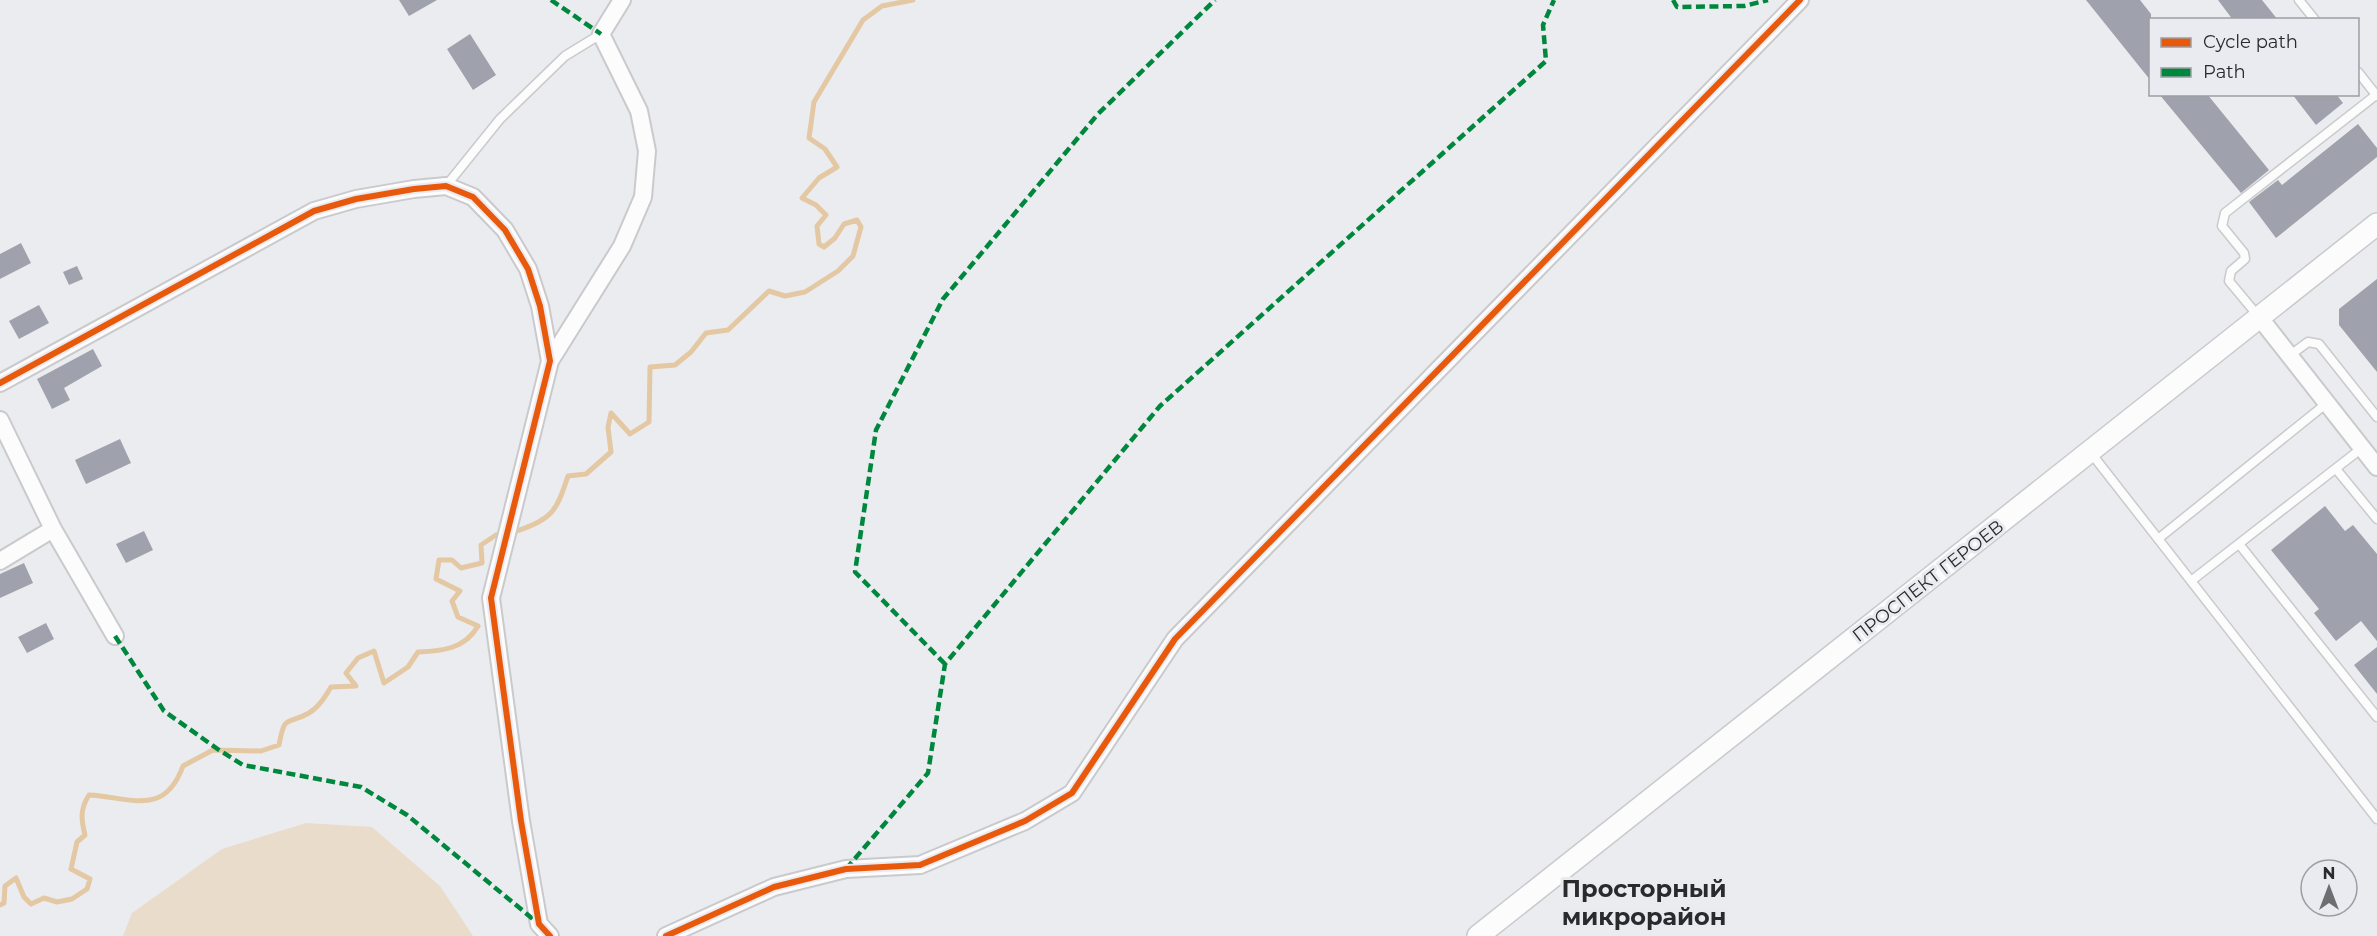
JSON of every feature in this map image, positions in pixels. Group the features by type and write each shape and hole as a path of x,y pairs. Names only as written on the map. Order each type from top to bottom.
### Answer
{"street":[{"path":"550,936 539,924 521,821 491,598 550,361 622,246 642,197 646,152 639,111 601,34 622,0"},
{"path":"666,936 774,887 846,870 920,865 1025,821 1072,793 1174,639 1800,0"},
{"path":"0,383 314,212 356,199 446,186 474,197 505,230 528,269 540,306 550,361"},
{"name":"ПРОСПЕКТ ГЕРОЕВ","path":"1478,936 2377,224"},
{"path":"2260,318 2377,467"},
{"path":"0,420 53,529 115,636"},
{"path":"0,561 53,529"}],"lane":[{"path":"2299,0 2313,18"},
{"path":"446,186 500,119 565,56 601,34"},
{"path":"2260,318 2229,280 2231,272 2245,259 2244,253 2222,226 2224,213 2376,96 2359,73"},
{"path":"2289,356 2308,342 2319,344 2377,417"},
{"path":"2158,539 2327,403"},
{"path":"2191,581 2362,448"},
{"path":"2090,452 2377,819"},
{"path":"2336,469 2377,519"},
{"path":"2239,544 2377,717"}],"shaded area":[{"path":"306,823 372,827 440,886 473,936 123,936 132,913 222,849"}],"building":[{"path":"399,0 437,0 409,16"},
{"path":"2086,0 2140,0 2151,14 2149,18 2149,79"},
{"path":"2218,0 2262,0 2276,18 2232,18"},
{"path":"470,34 496,75 473,90 447,49"},
{"path":"2161,96 2209,96 2269,170 2241,193"},
{"path":"2294,96 2338,96 2343,103 2316,125"},
{"path":"2358,124 2377,148 2377,157 2276,238 2249,202 2278,180 2282,185"},
{"path":"21,243 31,263 0,279 0,254"},
{"path":"77,266 83,279 69,285 63,272"},
{"path":"2377,279 2377,372 2339,325 2339,309"},
{"path":"39,305 49,323 19,339 9,321"},
{"path":"93,349 102,366 64,388 70,400 52,409 37,379"},
{"path":"120,439 131,463 86,484 75,460"},
{"path":"2325,506 2345,531 2353,525 2377,554 2377,641 2361,621 2336,641 2314,613 2319,609 2271,550"},
{"path":"144,531 153,550 126,563 116,544"},
{"path":"24,563 33,583 0,598 0,574"},
{"path":"46,623 54,639 27,653 18,637"},
{"path":"2377,647 2377,694 2354,665"}],"waterway":[{"path":"517,531 538,522 552,512 568,476 586,474 611,452 608,427 611,413 630,434 649,422 650,367 675,365 691,352 706,333 728,330 769,291 785,296 805,292 838,271 853,256 861,227 857,220 844,224 835,238 824,247 819,244 817,226 826,215 816,205 802,198 819,178 837,167 825,149 809,138 814,102 863,20 882,6 913,0"},
{"path":"0,905 4,903 5,886 16,878 24,897 31,904 44,898 57,902 72,899 87,889 90,879 71,869 77,842 85,835 82,814 89,795 144,801 156,799 166,793 183,766 213,750 261,751 279,745 285,724 313,711 331,687 356,686 346,673 358,658 374,651 384,683 408,667 418,652 436,651 467,640 478,626 458,617 452,601 460,591 436,579 439,560 452,560 461,568 482,563 481,545 496,535"}],"marked path":[{"path":"551,0 601,34"},
{"path":"945,664 855,572 876,430 943,299 1098,114 1215,0"},
{"path":"846,869 928,773 945,664 1160,406 1546,61 1543,25 1554,0"},
{"path":"1673,0 1677,7 1744,6 1768,0"},
{"path":"115,636 164,711 219,750 243,765 361,787 407,815 539,924"}],"cycle path":[{"path":"666,936 774,887 846,869 920,865 1025,821 1072,793 1175,639 1800,0"},
{"path":"0,383 314,211 356,199 446,186 473,197 505,230 528,269 540,306 550,361 491,598 521,821 539,924 550,936"}],"district":[{"name":"Просторный микрорайон","path":"1644,903"}]}
